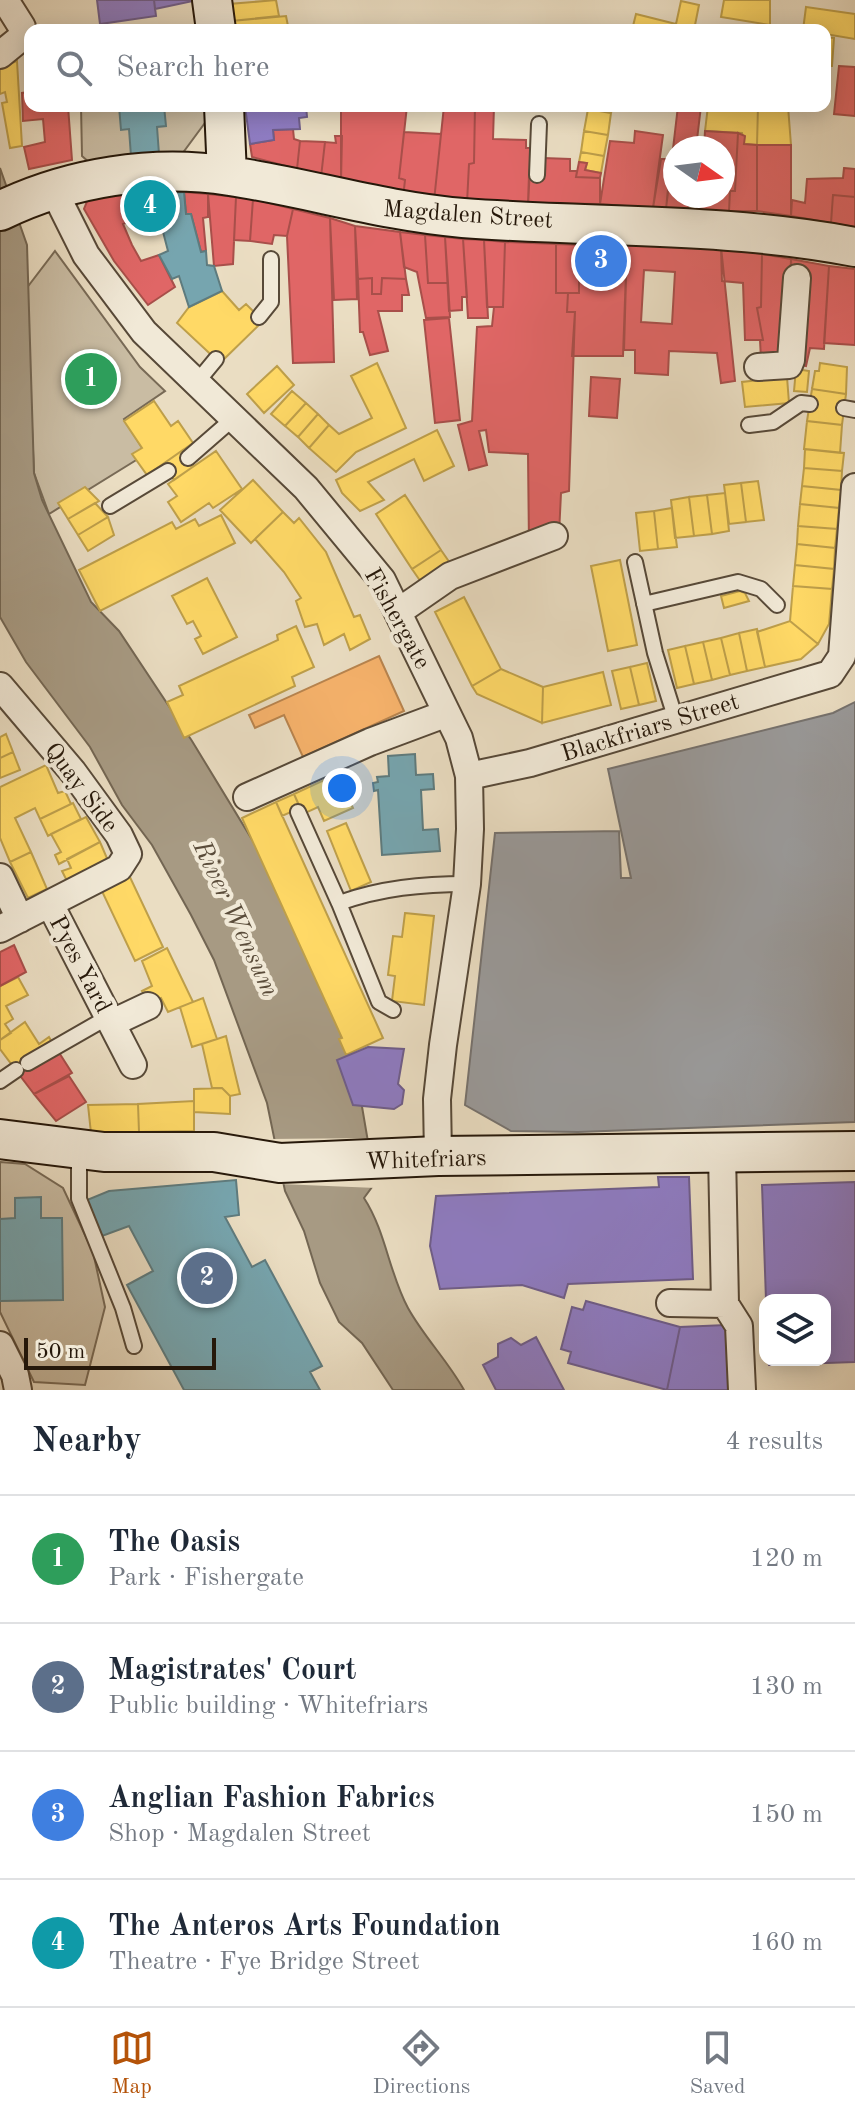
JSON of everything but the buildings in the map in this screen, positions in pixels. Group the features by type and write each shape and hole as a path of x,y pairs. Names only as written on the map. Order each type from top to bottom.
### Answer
{"street":[{"path":"0,55 22,37 22,27 5,0"},
{"path":"212,0 215,24"},
{"path":"224,112 227,175"},
{"name":"Magdalen Street","path":"8,207 80,180 151,174 227,175 408,213 536,212 634,224 797,258 855,247"},
{"name":"Fishergate","path":"53,189 86,255 111,292 175,366 235,417 335,520 382,580 459,738 469,776 467,884 437,1099 438,1156"},
{"path":"758,367 789,365 791,360 797,258"},
{"path":"852,569 855,487"},
{"path":"398,612 450,576 554,536"},
{"name":"Blackfriars Street","path":"469,776 530,763 830,674 842,656 852,569"},
{"name":"Quay Side","path":"0,686 73,772 119,835 128,854 119,868 50,904"},
{"path":"247,797 370,742 445,714"},
{"path":"0,877 10,924 50,904"},
{"name":"Pyes Yard","path":"50,904 133,1065"},
{"name":"Pyes Yard","path":"111,1020 148,1006"},
{"name":"Whitefriars","path":"0,1139 79,1150 214,1152 280,1163 438,1156 855,1151"},
{"path":"722,1153 725,1304 739,1326 742,1390"},
{"path":"670,1303 725,1304"},
{"path":"0,1345 15,1375 18,1390"}],"lane":[{"path":"537,175 539,124"},
{"path":"259,317 271,302 271,259"},
{"path":"197,382 216,359"},
{"path":"749,425 773,422 801,403 810,404"},
{"path":"188,458 235,417"},
{"path":"110,506 168,471"},
{"path":"635,562 676,720"},
{"path":"644,604 738,582 761,589 777,605"},
{"path":"298,812 379,1002 393,1010"},
{"path":"339,903 370,892 428,884 467,884"},
{"path":"0,1081 22,1066 111,1020"},
{"path":"79,1150 79,1199 123,1308 134,1346"}],"shaded area":[{"path":"81,112 210,112 210,116 179,158 91,164 82,156"},
{"path":"55,251 140,367 165,391 124,419 146,454 49,514 34,473 26,289"},
{"path":"0,1162 25,1164 63,1188 93,1252 105,1307 85,1385 34,1382 0,1312"}],"water":[{"name":"River Wensum","path":"0,168 27,245 34,473 42,500 91,602 119,631 192,741 267,864 325,989 358,1083 375,1183 364,1198 408,1308 464,1390 393,1390 362,1343 339,1322 320,1283 304,1231 285,1191 267,1103 214,960 152,845 122,805 90,747 26,662 0,617"}],"pier":[{"path":"370,1138 379,1183 376,1188 280,1184 269,1139"}],"place":[{"name":"The Anteros Arts Foundation","path":"150,206"},
{"name":"Anglian Fashion Fabrics","path":"601,261"},
{"name":"The Oasis","path":"91,379"},
{"name":"Magistrates' Court","path":"207,1278"}]}
